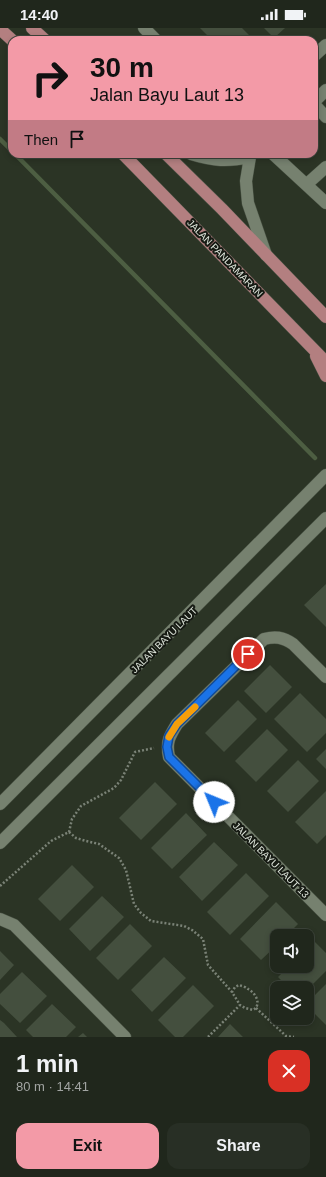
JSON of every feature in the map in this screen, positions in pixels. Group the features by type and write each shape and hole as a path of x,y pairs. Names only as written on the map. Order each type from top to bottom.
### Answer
{"main road":[{"path":"32,28 41,36"},
{"path":"0,29 8,36"},
{"name":"JALAN PANDAMARAN","path":"127,158 326,362"},
{"path":"170,158 222,209 326,318"},
{"path":"311,347 326,376"}],"street":[{"path":"144,28 152,36"},
{"path":"318,52 326,45"},
{"path":"318,99 326,90"},
{"path":"318,107 326,116"},
{"path":"252,158 246,180 248,203 266,256"},
{"path":"277,158 326,203"},
{"path":"307,184 326,167"},
{"name":"JALAN BAYU LAUT","path":"0,804 326,475"},
{"path":"0,843 326,518"},
{"path":"167,747 169,736 177,724 264,639 279,637 286,639 326,677"},
{"name":"JALAN BAYU LAUT 13","path":"167,747 169,757 326,915"},
{"path":"0,919 14,925 125,1037"}],"path":[{"path":"69,832 72,819 81,806 114,788 121,780 135,752 146,748 167,747"},
{"path":"0,886 51,841 69,832"},
{"path":"69,832 76,838 99,844 119,858 126,870 134,904 141,913 151,921 184,926 192,930 203,939 208,965 232,992 240,1005 253,1010 256,1008"},
{"path":"232,992 239,985 248,989 256,996 258,1004 256,1008"},
{"path":"208,1037 240,1005"},
{"path":"256,1008 285,1036 294,1037"}],"building":[{"path":"200,28 242,28 250,36 208,36"},
{"path":"264,28 285,28 276,36 272,36"},
{"path":"326,584 326,627 304,605"},
{"path":"270,665 292,687 266,713 244,691"},
{"path":"300,693 326,719 326,733 307,752 274,719"},
{"path":"238,700 257,719 224,752 205,733"},
{"path":"267,729 288,750 256,782 235,761"},
{"path":"326,749 326,769 316,759"},
{"path":"298,760 319,781 288,812 267,791"},
{"path":"155,782 177,804 141,840 119,818"},
{"path":"326,791 326,835 317,844 295,822"},
{"path":"186,813 207,835 172,869 151,848"},
{"path":"214,842 238,865 202,901 179,877"},
{"path":"72,865 94,887 60,921 38,899"},
{"path":"246,873 269,896 230,935 207,912"},
{"path":"102,896 124,917 90,951 69,929"},
{"path":"276,902 298,924 293,929 270,929 270,952 261,960 240,939"},
{"path":"130,924 152,946 118,980 96,958"},
{"path":"314,941 326,953 326,971 314,983 314,981 282,981 278,977 282,973 314,973"},
{"path":"0,951 14,965 0,980"},
{"path":"164,957 186,978 152,1012 131,990"},
{"path":"22,972 47,996 20,1023 0,1004 0,994"},
{"path":"326,984 326,1025 314,1013 314,996"},
{"path":"193,985 214,1006 183,1037 175,1037 158,1020"},
{"path":"52,1004 76,1027 66,1037 33,1037 26,1030"},
{"path":"0,1020 4,1023 17,1037 0,1037"},
{"path":"230,1024 243,1037 218,1037"},
{"path":"83,1033 87,1037 78,1037"}],"waterway":[{"path":"0,139 8,147"},
{"path":"19,158 315,458"}],"slow traffic":[{"path":"169,737 177,724 195,707"}],"route":[{"path":"214,802 169,757 167,747 169,736 177,724 248,654"}]}
